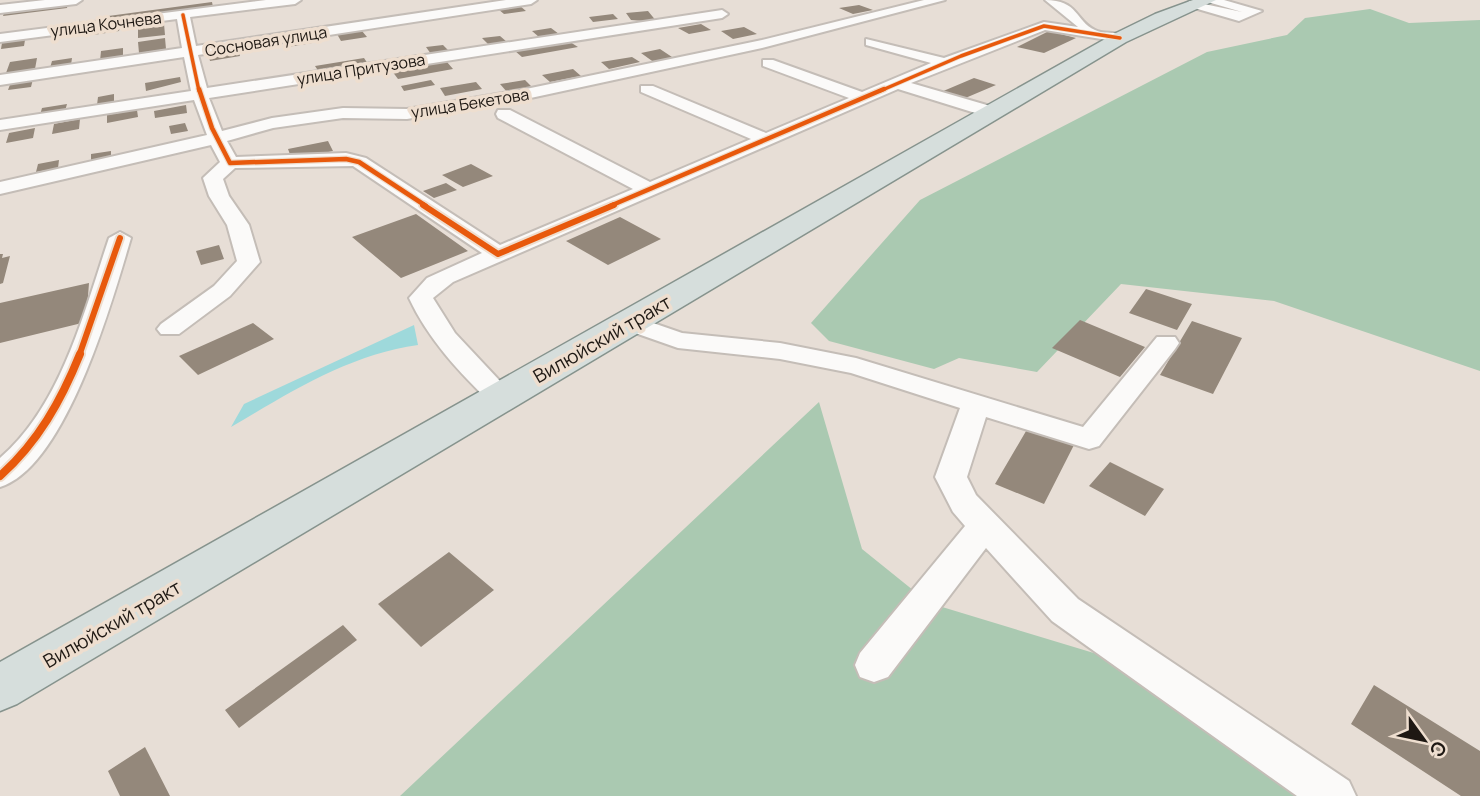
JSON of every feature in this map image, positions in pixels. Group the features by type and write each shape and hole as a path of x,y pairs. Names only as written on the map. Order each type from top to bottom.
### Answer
{"main road":[{"name":"Вилюйский тракт","path":"0,688 1120,37 1202,2"}],"street":[{"path":"0,9 76,0"},
{"name":"улица Кочнева","path":"0,38 295,0"},
{"name":"Сосновая улица","path":"0,80 531,0"},
{"name":"улица Бекетова","path":"0,188 188,146 214,136 272,123 342,113 407,114 461,106 715,55 939,0"},
{"path":"1051,0 1076,17 1088,31"},
{"name":"улица Притузова","path":"0,125 722,14"},
{"path":"183,15 198,94 214,136 230,163"},
{"path":"501,397 470,367 426,310 421,298 425,290 439,281 863,98 1037,27 1088,31 1120,37"},
{"path":"632,28 715,55"},
{"path":"871,42 946,63"},
{"path":"768,63 863,98"},
{"path":"898,84 992,112"},
{"path":"647,89 768,140"},
{"path":"504,114 650,190"},
{"path":"170,329 222,291 249,262 238,225 219,196 212,178 230,163 346,159 359,162 498,254"},
{"path":"0,476 13,467 38,439 89,336 120,237"},
{"path":"630,323 678,340 780,351 856,366 1089,439 1166,343"},
{"path":"976,403 951,477 964,503 1065,610 1334,796"},
{"path":"874,665 985,525"}],"green space":[{"path":"1370,9 1409,23 1480,20 1480,371 1274,301 1121,284 1037,372 959,358 934,369 829,341 811,323 920,200 1207,52 1287,35 1305,18"},
{"path":"819,402 862,549 929,603 1107,657 1300,796 400,796"}],"water":[{"path":"414,325 418,345 368,357 344,366 298,388 231,427 244,404"}],"building":[{"path":"212,2 213,7 100,21 101,17"},
{"path":"68,3 67,8 3,16 5,10"},
{"path":"859,5 873,10 853,14 839,8"},
{"path":"520,6 526,11 504,14 498,9"},
{"path":"648,11 657,22 631,20 626,13"},
{"path":"613,14 618,19 593,22 589,17"},
{"path":"164,24 165,35 138,38 138,28"},
{"path":"701,24 711,30 689,34 678,28"},
{"path":"120,26 119,31 93,35 94,30"},
{"path":"744,27 757,34 733,39 721,31"},
{"path":"551,28 559,34 539,37 532,31"},
{"path":"362,31 367,37 341,41 337,34"},
{"path":"1049,31 1076,38 1044,53 1017,47"},
{"path":"500,36 507,42 489,45 482,38"},
{"path":"315,37 318,42 288,47 286,42"},
{"path":"165,38 166,49 139,53 138,42"},
{"path":"25,40 24,46 1,49 2,43"},
{"path":"570,42 578,47 522,57 515,51"},
{"path":"443,45 449,51 431,54 426,47"},
{"path":"123,48 123,58 100,61 101,51"},
{"path":"238,48 240,56 210,61 208,53"},
{"path":"660,49 675,59 655,63 641,53"},
{"path":"632,57 640,62 609,69 601,62"},
{"path":"37,58 35,69 6,73 10,62"},
{"path":"72,58 71,65 50,68 52,61"},
{"path":"364,58 368,64 319,72 315,66"},
{"path":"447,62 453,69 398,79 392,71"},
{"path":"573,69 581,76 550,82 542,75"},
{"path":"180,77 181,82 146,91 145,83"},
{"path":"974,78 996,85 963,99 941,92"},
{"path":"33,79 31,87 8,90 11,82"},
{"path":"431,80 435,85 404,91 401,86"},
{"path":"525,80 532,87 507,92 500,84"},
{"path":"476,82 482,89 445,96 440,88"},
{"path":"114,94 114,102 97,105 98,97"},
{"path":"67,104 65,111 40,115 42,108"},
{"path":"186,105 187,113 155,118 154,111"},
{"path":"137,110 138,117 107,123 107,115"},
{"path":"80,119 79,129 52,134 54,124"},
{"path":"185,123 188,131 171,134 169,126"},
{"path":"35,128 33,138 6,143 9,133"},
{"path":"328,141 333,151 292,160 288,149"},
{"path":"111,151 111,160 91,164 91,154"},
{"path":"59,160 58,168 36,172 38,164"},
{"path":"471,164 493,176 463,187 442,175"},
{"path":"446,183 457,190 434,198 423,191"},
{"path":"416,214 468,251 401,278 352,237"},
{"path":"620,217 661,239 608,265 566,241"},
{"path":"219,245 224,259 201,265 196,251"},
{"path":"0,254 3,254 2,258 10,256 3,283 0,284"},
{"path":"89,283 86,322 0,343 0,303"},
{"path":"1146,289 1192,304 1177,330 1129,313"},
{"path":"1080,320 1145,347 1120,377 1052,348"},
{"path":"1192,321 1242,338 1213,394 1160,375"},
{"path":"253,323 274,339 198,375 179,356"},
{"path":"1029,426 1075,443 1044,504 995,484"},
{"path":"1110,462 1164,489 1145,516 1089,486"},
{"path":"449,552 494,590 421,647 378,604"},
{"path":"343,625 357,640 239,728 225,710"},
{"path":"1374,685 1480,751 1480,796 1461,796 1351,724"},
{"path":"145,747 170,796 120,796 108,771"}],"cycle path":[{"path":"183,15 199,91 212,128 230,163 346,159 359,162 498,254 961,56 1044,26 1120,38"},
{"path":"0,476 22,457 59,400 88,333 120,238"}]}
